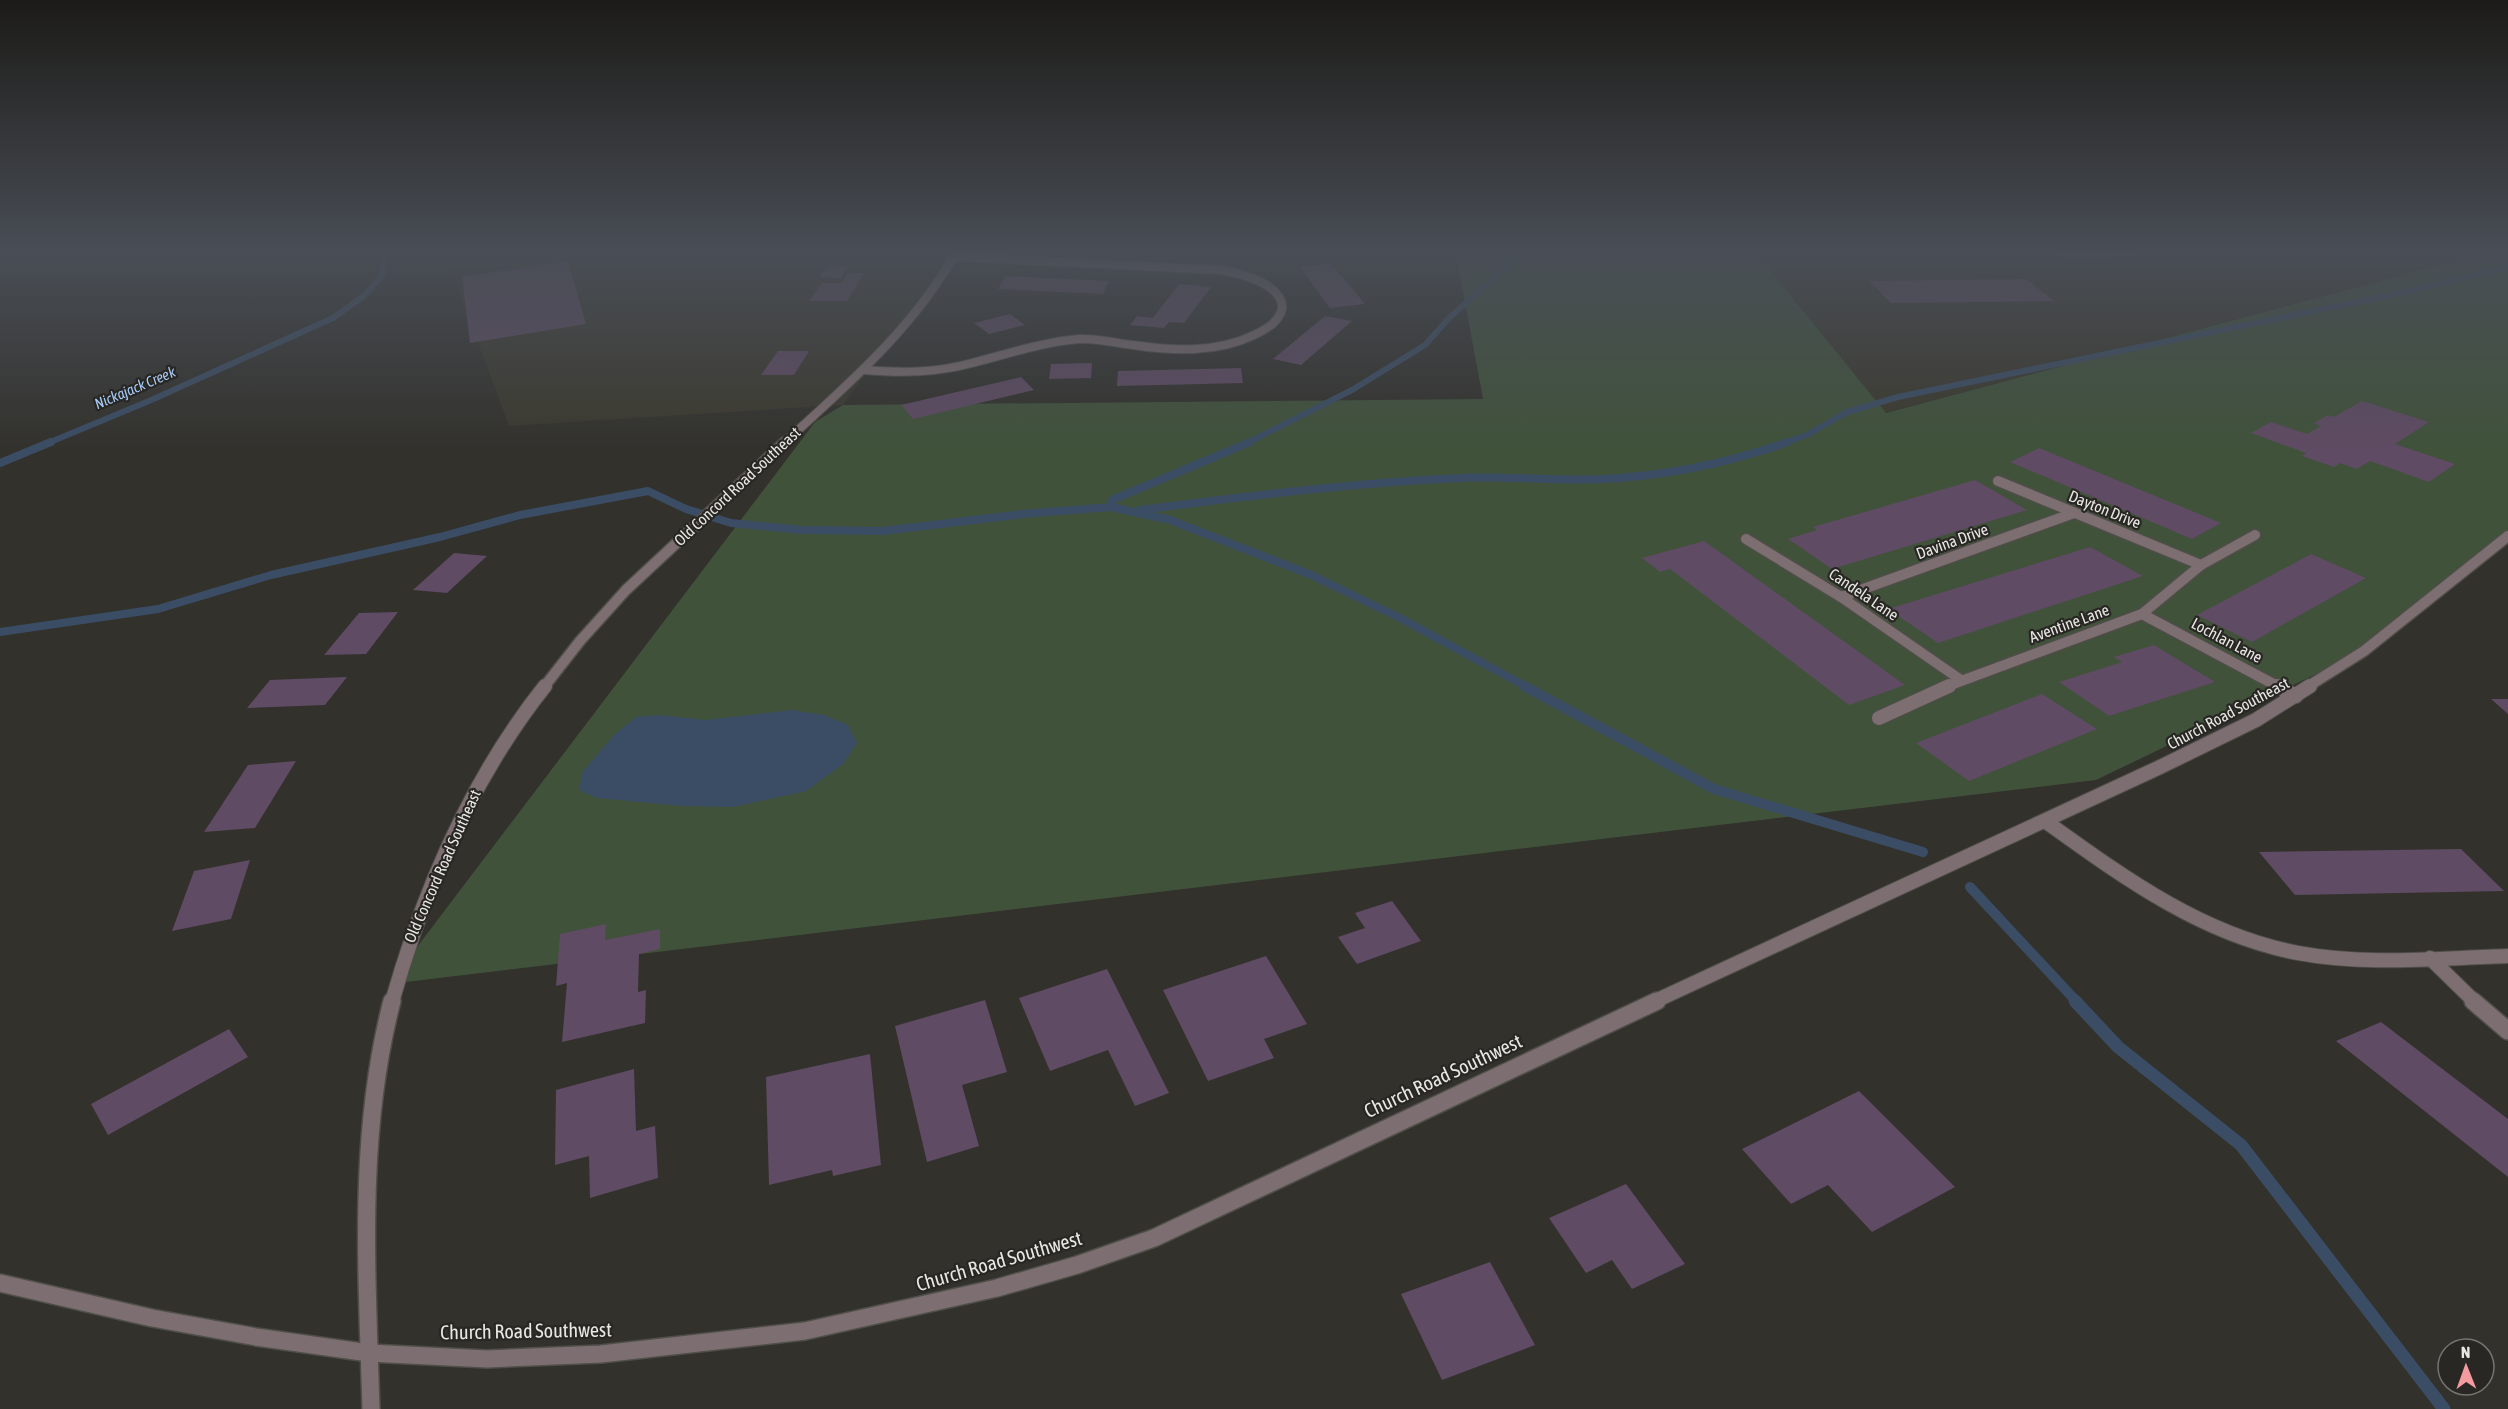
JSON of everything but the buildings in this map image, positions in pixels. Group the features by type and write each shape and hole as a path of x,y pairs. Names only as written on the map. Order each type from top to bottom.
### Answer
{"street":[{"name":"Old Concord Road Southeast","path":"371,1409 367,1200 371,1105 384,1031 404,953 421,905 474,791 546,681 600,617 673,545 864,370 910,320"},
{"path":"864,370 920,373 948,369 1054,341 1086,338 1165,349 1229,345 1255,337 1272,326 1277,320"},
{"name":"Dayton Drive","path":"1998,481 2201,565"},
{"name":"Davina Drive","path":"1841,597 2074,513"},
{"name":"Aventine Lane","path":"1879,718 1961,680 2142,614 2201,565 2255,535"},
{"name":"Candela Lane","path":"1746,539 1841,597 1961,680"},
{"name":"Church Road Southeast","path":"1936,871 2246,725 2296,696 2393,630 2505,542"},
{"name":"Lochlan Lane","path":"2142,614 2296,696"},
{"path":"2045,821 2146,891 2212,927 2271,947 2308,954 2354,958 2508,956"},
{"name":"Church Road Southwest","path":"0,1283 152,1318 369,1353 487,1359 601,1354 806,1330 913,1309 1077,1265 1154,1238 1936,871"},
{"path":"2430,958 2508,1032"}],"shaded area":[{"path":"469,320 905,320 843,405 509,426"},
{"path":"1810,320 2235,320 1885,413"}],"green space":[{"path":"1468,320 1810,320 1886,413 2236,320 2508,320 2508,543 2364,651 2096,780 389,984 815,422 843,405 1483,399"}],"water":[{"path":"791,710 824,715 848,725 857,743 843,764 806,791 733,807 682,806 597,798 579,790 583,771 615,734 636,717 658,715 706,720"}],"waterway":[{"name":"Nickajack Creek","path":"48,443 149,401 329,320"},
{"path":"1247,443 1352,390 1425,345 1448,320"},
{"path":"1784,443 1807,435 1847,412 1898,397 2272,320"},
{"name":"Nickajack Creek","path":"0,463 51,442"},
{"path":"1111,507 1112,500 1250,442"},
{"path":"1140,510 1300,491 1421,480 1584,479 1650,475 1743,456 1788,442"},
{"path":"0,632 158,609 271,575 440,537 520,515 648,491 686,509 731,523 802,530 883,531 1023,514 1111,507"},
{"path":"1111,507 1170,520 1309,574 1400,618 1527,687"},
{"path":"1524,686 1714,789 1923,852"},
{"path":"1970,887 2077,1002"},
{"path":"2075,1001 2118,1047 2241,1145 2444,1409"}]}
